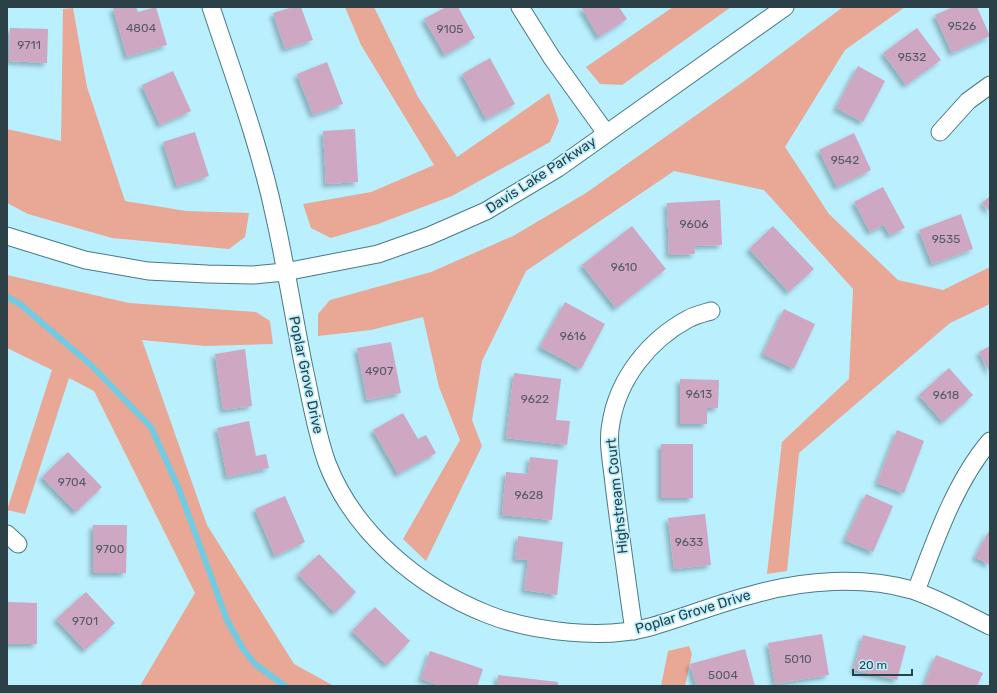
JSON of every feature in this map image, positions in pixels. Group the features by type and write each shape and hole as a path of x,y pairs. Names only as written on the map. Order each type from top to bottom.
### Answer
{"street":[{"name":"Poplar Grove Drive","path":"211,7 261,157 275,217 314,420 328,465 344,497 365,527 398,561 436,589 474,609 505,621 541,630 583,632 634,631 673,621 755,594 785,587 831,582 858,582 901,587 916,591 990,626"},
{"path":"520,7 552,58 606,133"},
{"name":"Davis Lake Parkway","path":"7,236 85,260 148,271 208,274 285,272 378,254 429,236 486,211 558,168 785,7"},
{"path":"940,132 968,101 990,85"},
{"name":"Highstream Court","path":"634,631 618,522 610,446 611,423 619,394 629,374 657,341 688,319 711,311"},
{"path":"916,591 934,543 962,485 976,458 990,441"}],"shaded area":[{"path":"345,7 374,7 418,97 457,157 549,93 559,121 550,142 452,196 378,224 331,238 311,228 303,204 371,192 434,165 361,45"},
{"path":"673,7 731,7 622,85 600,84 586,67"},
{"path":"843,7 905,7 845,50 785,147 829,214 898,280 943,290 990,267 990,304 950,323 799,453 787,571 767,574 782,442 849,379 853,289 764,190 674,171 526,271 482,361 472,420 482,446 426,561 403,539 460,440 439,387 423,317 371,330 318,336 318,314 330,300 431,272 513,236 586,193 743,82"},
{"path":"73,8 87,87 125,201 186,211 249,213 245,237 229,249 112,238 28,214 7,203 7,129 61,141 63,9"},
{"path":"7,275 129,303 256,312 270,321 273,344 205,346 142,340 207,525 294,664 334,686 140,686 195,593 94,391 69,378 25,514 7,510 52,370 7,348"},
{"path":"689,646 692,654 685,686 661,686 668,651"}],"building":[{"path":"136,7 138,12 156,7 167,45 127,57 113,8"},
{"path":"293,7 301,7 313,40 285,49 273,13"},
{"path":"446,7 458,7 475,38 445,55 424,19"},
{"path":"581,7 619,7 627,19 599,37"},
{"path":"953,7 977,7 990,36 952,53 935,15"},
{"path":"10,28 48,29 47,63 9,61"},
{"path":"917,28 941,60 906,85 883,53"},
{"path":"490,58 515,104 486,119 462,74"},
{"path":"327,62 343,104 313,115 297,74"},
{"path":"858,66 885,81 863,122 836,108"},
{"path":"173,71 191,111 160,125 142,85"},
{"path":"355,129 358,182 326,184 323,131"},
{"path":"195,132 209,176 177,186 163,142"},
{"path":"854,133 871,170 837,187 819,150"},
{"path":"883,187 905,228 890,235 884,225 870,232 854,202"},
{"path":"990,196 990,212 982,203"},
{"path":"720,200 722,245 694,246 695,254 669,255 667,203"},
{"path":"961,214 973,249 932,264 919,230"},
{"path":"632,226 666,269 616,308 582,265"},
{"path":"773,226 814,269 789,292 749,249"},
{"path":"565,302 605,324 581,369 540,347"},
{"path":"784,309 815,324 794,369 763,354"},
{"path":"391,342 401,393 367,400 357,348"},
{"path":"990,346 990,373 979,352"},
{"path":"245,349 252,406 223,410 215,354"},
{"path":"949,368 973,395 943,422 919,395"},
{"path":"514,373 561,379 556,420 570,421 567,445 506,438"},
{"path":"680,379 719,380 718,408 707,408 707,424 680,424"},
{"path":"403,413 418,439 426,435 436,453 398,474 373,430"},
{"path":"249,421 256,456 266,454 269,468 227,477 217,428"},
{"path":"897,430 924,441 904,493 877,483"},
{"path":"661,444 693,444 693,498 661,498"},
{"path":"68,452 102,487 76,512 42,477"},
{"path":"530,457 558,460 552,520 502,515 506,472 528,474"},
{"path":"866,494 893,506 873,552 845,540"},
{"path":"285,496 305,542 275,556 255,509"},
{"path":"705,514 711,565 674,569 668,518"},
{"path":"93,525 127,525 126,573 93,573"},
{"path":"990,529 990,565 975,557"},
{"path":"518,536 563,542 557,595 524,590 528,560 515,559"},
{"path":"319,554 356,592 335,613 298,574"},
{"path":"86,592 115,623 85,650 56,619"},
{"path":"7,602 37,603 37,644 7,644"},
{"path":"375,607 410,641 387,665 352,631"},
{"path":"822,634 829,675 775,684 768,643"},
{"path":"863,635 906,646 897,680 854,670"},
{"path":"745,649 755,686 696,686 690,664"},
{"path":"430,651 483,669 477,686 441,686 421,679"},
{"path":"936,655 983,673 977,686 924,686"},
{"path":"498,675 558,682 558,686 497,686"}],"waterway":[{"path":"7,297 20,304 91,365 151,427 179,489 227,620 243,649 255,664 285,686"}]}
